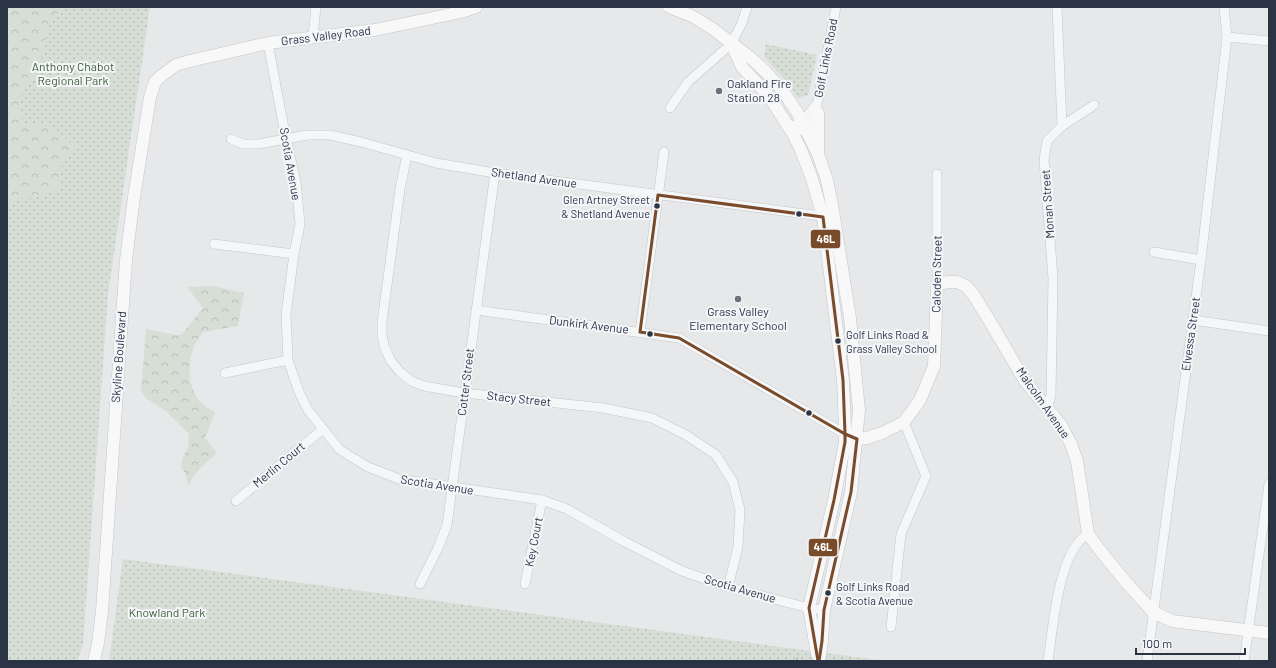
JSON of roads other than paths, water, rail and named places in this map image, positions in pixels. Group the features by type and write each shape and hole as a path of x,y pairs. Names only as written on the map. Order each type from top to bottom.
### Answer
{"main road":[{"name":"Grass Valley Road","path":"176,65 268,43 375,30 460,12 476,7"},
{"path":"669,7 692,16 713,29 765,71 782,90 804,124 818,154 827,180 828,217 843,380 845,434 844,448 834,500 809,608 819,661"},
{"path":"731,44 742,67 769,96 791,130 801,150 828,217 851,325 859,410 857,439 851,492 824,610 819,661"},
{"name":"Skyline Boulevard","path":"94,661 102,611 124,290 133,205 152,89 160,76 176,65"},
{"path":"815,108 818,113 818,154"},
{"name":"Malcolm Avenue","path":"937,285 947,282 957,282 966,286 990,320 1025,381 1061,425 1072,444 1077,461 1088,534 1125,581 1153,612 1172,621 1269,633"},
{"name":"Caloden Street","path":"857,439 867,438 882,433 904,422 920,400 934,366 937,285"},
{"path":"845,434 857,439"}],"street":[{"path":"313,37 316,7"},
{"path":"670,108 688,82 731,44 742,23 747,7"},
{"name":"Golf Links Road","path":"791,130 814,120 816,113 815,108 817,107 836,7"},
{"path":"1056,7 1062,126"},
{"name":"Elvessa Street","path":"1147,661 1201,260 1227,37 1224,7"},
{"path":"1227,37 1269,41"},
{"name":"Scotia Avenue","path":"268,43 286,139 296,182 300,224 294,254 286,315 288,360 299,392 308,410 340,450 368,467 400,479 452,488 542,500 568,508 625,542 682,571 728,587 809,608 824,610"},
{"name":"Monan Street","path":"1047,407 1051,396 1053,278 1044,160 1047,141 1062,126 1094,105"},
{"name":"Shetland Avenue","path":"231,139 243,144 259,144 307,135 330,135 436,163 495,174 828,217"},
{"path":"640,332 664,152"},
{"name":"Stacy Street","path":"407,155 400,189 382,322 384,346 391,361 400,372 411,381 424,386 464,393 603,408 652,418 686,435 716,456 733,482 740,510 738,547 728,587"},
{"name":"Cotter Street","path":"420,584 438,548 446,525 495,174"},
{"name":"Caloden Street","path":"937,174 937,285"},
{"path":"214,244 294,254"},
{"path":"1154,252 1201,260"},
{"name":"Dunkirk Avenue","path":"476,310 679,338 845,434"},
{"path":"1193,320 1269,331"},
{"path":"225,373 288,360"},
{"path":"891,627 901,534 926,476 904,422"},
{"name":"Merlin Court","path":"236,501 323,429"},
{"path":"1244,661 1269,484"},
{"name":"Key Court","path":"525,584 542,500"},
{"path":"1048,661 1059,589 1070,554 1082,537 1088,534"}],"place":[{"name":"Oakland Fire Station 28","path":"719,91"},
{"name":"Glen Artney Street & Shetland Avenue","path":"657,206"},
{"name":"Grass Valley Elementary School","path":"738,299"},
{"name":"Golf Links Road & Grass Valley School","path":"838,341"},
{"name":"Golf Links Road & Scotia Avenue","path":"828,593"}],"park label":[{"name":"Anthony Chabot Regional Park","path":"73,74"},
{"name":"Knowland Park","path":"167,613"}]}
